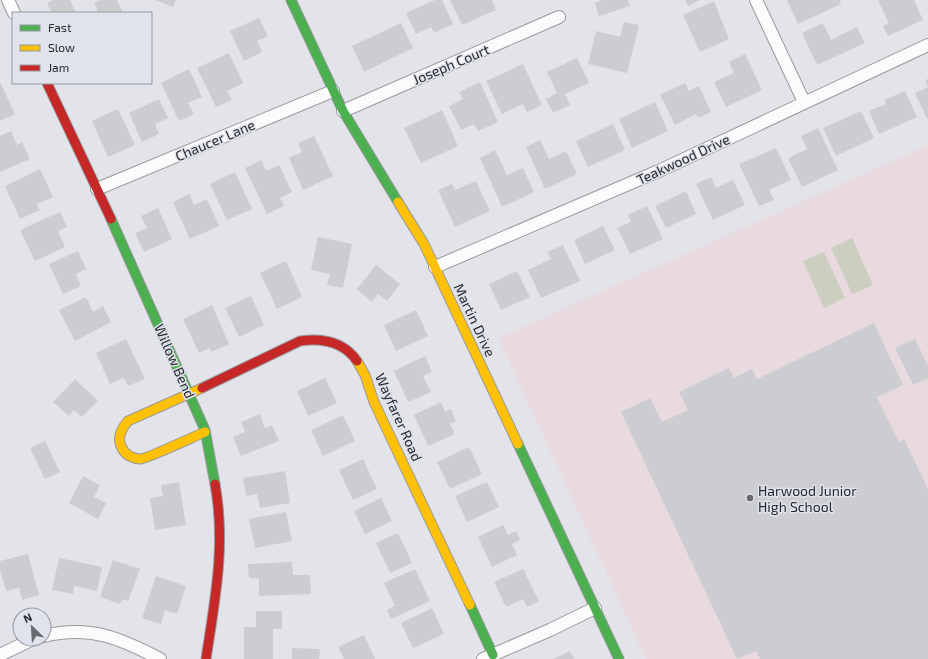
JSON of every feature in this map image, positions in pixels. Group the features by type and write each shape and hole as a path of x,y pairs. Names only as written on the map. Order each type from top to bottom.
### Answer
{"street":[{"path":"8,0 14,12"},
{"name":"Martin Drive","path":"291,0 343,111 424,244 619,659"},
{"path":"756,0 804,102"},
{"name":"Joseph Court","path":"343,111 559,17"},
{"name":"Teakwood Drive","path":"434,267 661,170 928,45"},
{"name":"Willow Bend","path":"47,84 190,394 205,432 217,497 220,542 217,588 206,659"},
{"name":"Chaucer Lane","path":"97,189 333,91"},
{"name":"Wayfarer Road","path":"205,432 141,459 128,456 121,448 119,435 122,427 128,421 190,394 300,341 309,339 326,340 340,346 350,353 360,365 374,402 488,657"},
{"path":"488,657 550,630 595,608"},
{"path":"52,634 70,631 95,632 125,641 160,659"},
{"path":"0,655 16,647"}],"shaded area":[{"name":"Harwood Junior High School","path":"928,145 928,659 646,659 498,338"},
{"path":"852,238 873,285 852,294 831,248"},
{"path":"824,252 845,298 824,308 803,261"}],"building":[{"path":"53,0 70,0 76,12 52,12 47,3"},
{"path":"101,0 117,0 123,12 96,12 98,11 94,3"},
{"path":"155,0 176,0 173,7"},
{"path":"435,0 442,0 453,24 434,33 431,27 416,34 406,13"},
{"path":"450,0 492,0 496,10 462,25"},
{"path":"602,0 628,0 630,6 599,16 595,3"},
{"path":"685,0 700,0 688,6"},
{"path":"787,0 840,0 841,4 798,24"},
{"path":"914,0 923,20 888,36 883,26 889,23 878,1"},
{"path":"714,1 729,39 700,52 683,15"},
{"path":"259,18 268,36 257,41 262,52 244,61 230,31"},
{"path":"624,22 639,25 627,73 588,64 596,31 620,37"},
{"path":"401,23 413,48 364,72 352,46"},
{"path":"823,23 831,40 857,27 865,43 817,65 802,33"},
{"path":"229,53 243,83 227,91 232,100 216,107 197,68"},
{"path":"745,54 762,90 726,107 714,82 734,73 729,62"},
{"path":"577,58 589,83 565,94 570,105 553,113 546,99 557,93 547,72"},
{"path":"523,64 542,105 527,112 523,104 502,114 486,81"},
{"path":"189,69 202,97 188,103 194,114 179,121 161,83"},
{"path":"928,79 928,87 925,80"},
{"path":"0,82 15,114 0,121"},
{"path":"480,82 498,122 478,131 474,124 461,130 449,106 463,99 459,92"},
{"path":"685,83 689,91 699,86 711,112 698,118 696,114 675,125 660,95"},
{"path":"928,87 928,118 927,119 915,93"},
{"path":"905,91 917,117 879,134 869,111 886,104 884,100"},
{"path":"159,99 168,118 155,124 159,134 142,142 129,113"},
{"path":"655,102 668,131 632,148 619,119"},
{"path":"118,109 135,145 108,157 92,121"},
{"path":"442,110 458,146 421,163 404,128"},
{"path":"861,111 874,138 836,156 823,128"},
{"path":"613,124 625,150 588,167 576,141"},
{"path":"818,128 838,170 802,187 788,158 807,149 801,136"},
{"path":"11,131 17,145 22,142 30,159 0,172 0,136"},
{"path":"314,136 333,176 303,190 289,158 302,152 298,143"},
{"path":"540,140 549,159 566,151 577,174 545,189 526,147"},
{"path":"776,148 791,180 769,190 774,200 759,206 739,164"},
{"path":"495,150 507,175 523,168 534,192 502,207 480,158"},
{"path":"261,160 266,171 279,165 292,192 280,198 284,206 267,214 245,168"},
{"path":"40,169 53,197 37,204 40,210 20,219 5,186"},
{"path":"235,172 252,209 227,220 210,184"},
{"path":"711,177 716,188 733,180 745,205 713,220 696,184"},
{"path":"476,181 490,211 455,227 438,190 452,184 455,190"},
{"path":"686,191 696,214 666,228 655,206"},
{"path":"189,194 194,205 207,199 219,226 190,239 173,202"},
{"path":"647,206 663,239 630,254 617,228 631,222 628,215"},
{"path":"158,208 172,239 144,252 135,233 147,228 141,216"},
{"path":"60,212 67,227 58,231 65,247 35,261 20,230"},
{"path":"603,226 615,250 585,264 574,240"},
{"path":"318,237 352,244 343,288 327,285 330,274 311,270"},
{"path":"563,245 580,281 541,298 528,270 551,259 547,252"},
{"path":"78,251 86,269 76,274 81,286 63,294 49,264"},
{"path":"286,261 302,297 277,309 260,273"},
{"path":"376,265 400,284 387,301 378,294 372,302 357,289"},
{"path":"517,271 530,297 501,310 489,284"},
{"path":"251,296 264,325 239,337 225,308"},
{"path":"86,297 93,312 103,306 111,322 75,341 59,310"},
{"path":"212,305 229,344 211,352 209,348 199,353 183,319"},
{"path":"416,310 428,336 396,351 384,325"},
{"path":"874,323 903,385 877,397 899,442 904,439 928,489 928,659 760,659 756,651 737,659 621,412 650,398 662,422 688,410 679,392 729,368 734,378 752,369 757,379"},
{"path":"126,339 145,379 128,386 124,378 110,384 96,353"},
{"path":"915,339 928,366 928,378 913,385 895,348"},
{"path":"425,356 432,372 423,376 431,392 408,402 394,371"},
{"path":"325,378 337,403 308,416 297,391"},
{"path":"75,379 98,401 82,417 74,410 69,416 53,402"},
{"path":"441,402 445,412 451,409 456,421 450,424 455,434 428,446 414,415"},
{"path":"260,414 265,428 272,425 279,441 241,456 233,437 245,432 241,422"},
{"path":"343,415 355,441 323,456 311,430"},
{"path":"45,441 60,472 45,479 30,448"},
{"path":"469,447 482,474 450,489 437,462"},
{"path":"363,459 377,489 353,500 339,470"},
{"path":"285,471 290,503 260,508 257,494 246,496 243,478"},
{"path":"83,476 100,485 94,497 106,503 98,519 69,503"},
{"path":"179,482 186,525 155,530 150,498 163,496 161,485"},
{"path":"487,482 499,507 467,522 455,496"},
{"path":"381,498 392,521 365,534 354,511"},
{"path":"286,512 292,541 255,548 249,519"},
{"path":"503,525 508,535 516,531 520,540 512,544 517,555 492,567 478,537"},
{"path":"398,533 412,563 390,573 376,543"},
{"path":"28,554 39,595 22,600 19,588 6,591 0,570 0,561"},
{"path":"59,558 102,567 97,591 74,586 73,594 52,590"},
{"path":"113,560 140,569 128,601 122,599 120,604 100,597"},
{"path":"292,562 293,575 310,575 311,594 259,596 259,578 249,578 248,564"},
{"path":"415,569 430,601 391,619 387,610 395,606 384,583"},
{"path":"523,569 539,601 527,607 523,599 506,607 494,582"},
{"path":"156,576 186,586 177,614 165,610 161,624 142,618"},
{"path":"432,608 444,634 413,648 401,623"},
{"path":"256,611 282,611 282,629 273,629 273,659 244,659 244,627 256,627"},
{"path":"364,635 375,659 344,659 338,647"},
{"path":"292,648 320,649 319,659 292,659"},
{"path":"570,651 574,659 553,659"}],"traffic: fast":[{"path":"291,0 343,111 398,202"},
{"path":"111,219 205,430 215,484"},
{"path":"518,444 619,659"},
{"path":"470,605 493,655"}],"traffic: slow":[{"path":"398,202 424,244 518,444"},
{"path":"357,361 365,375 374,402 470,605"},
{"path":"202,388 128,421 121,433 120,443 122,449 130,457 140,459 161,452 205,432"}],"traffic: jam":[{"path":"47,84 111,219"},
{"path":"202,388 300,341 316,340 332,343 346,349 357,361"},
{"path":"206,659 218,572 220,529 215,484"}],"place":[{"name":"Harwood Junior High School","path":"750,498"}]}
